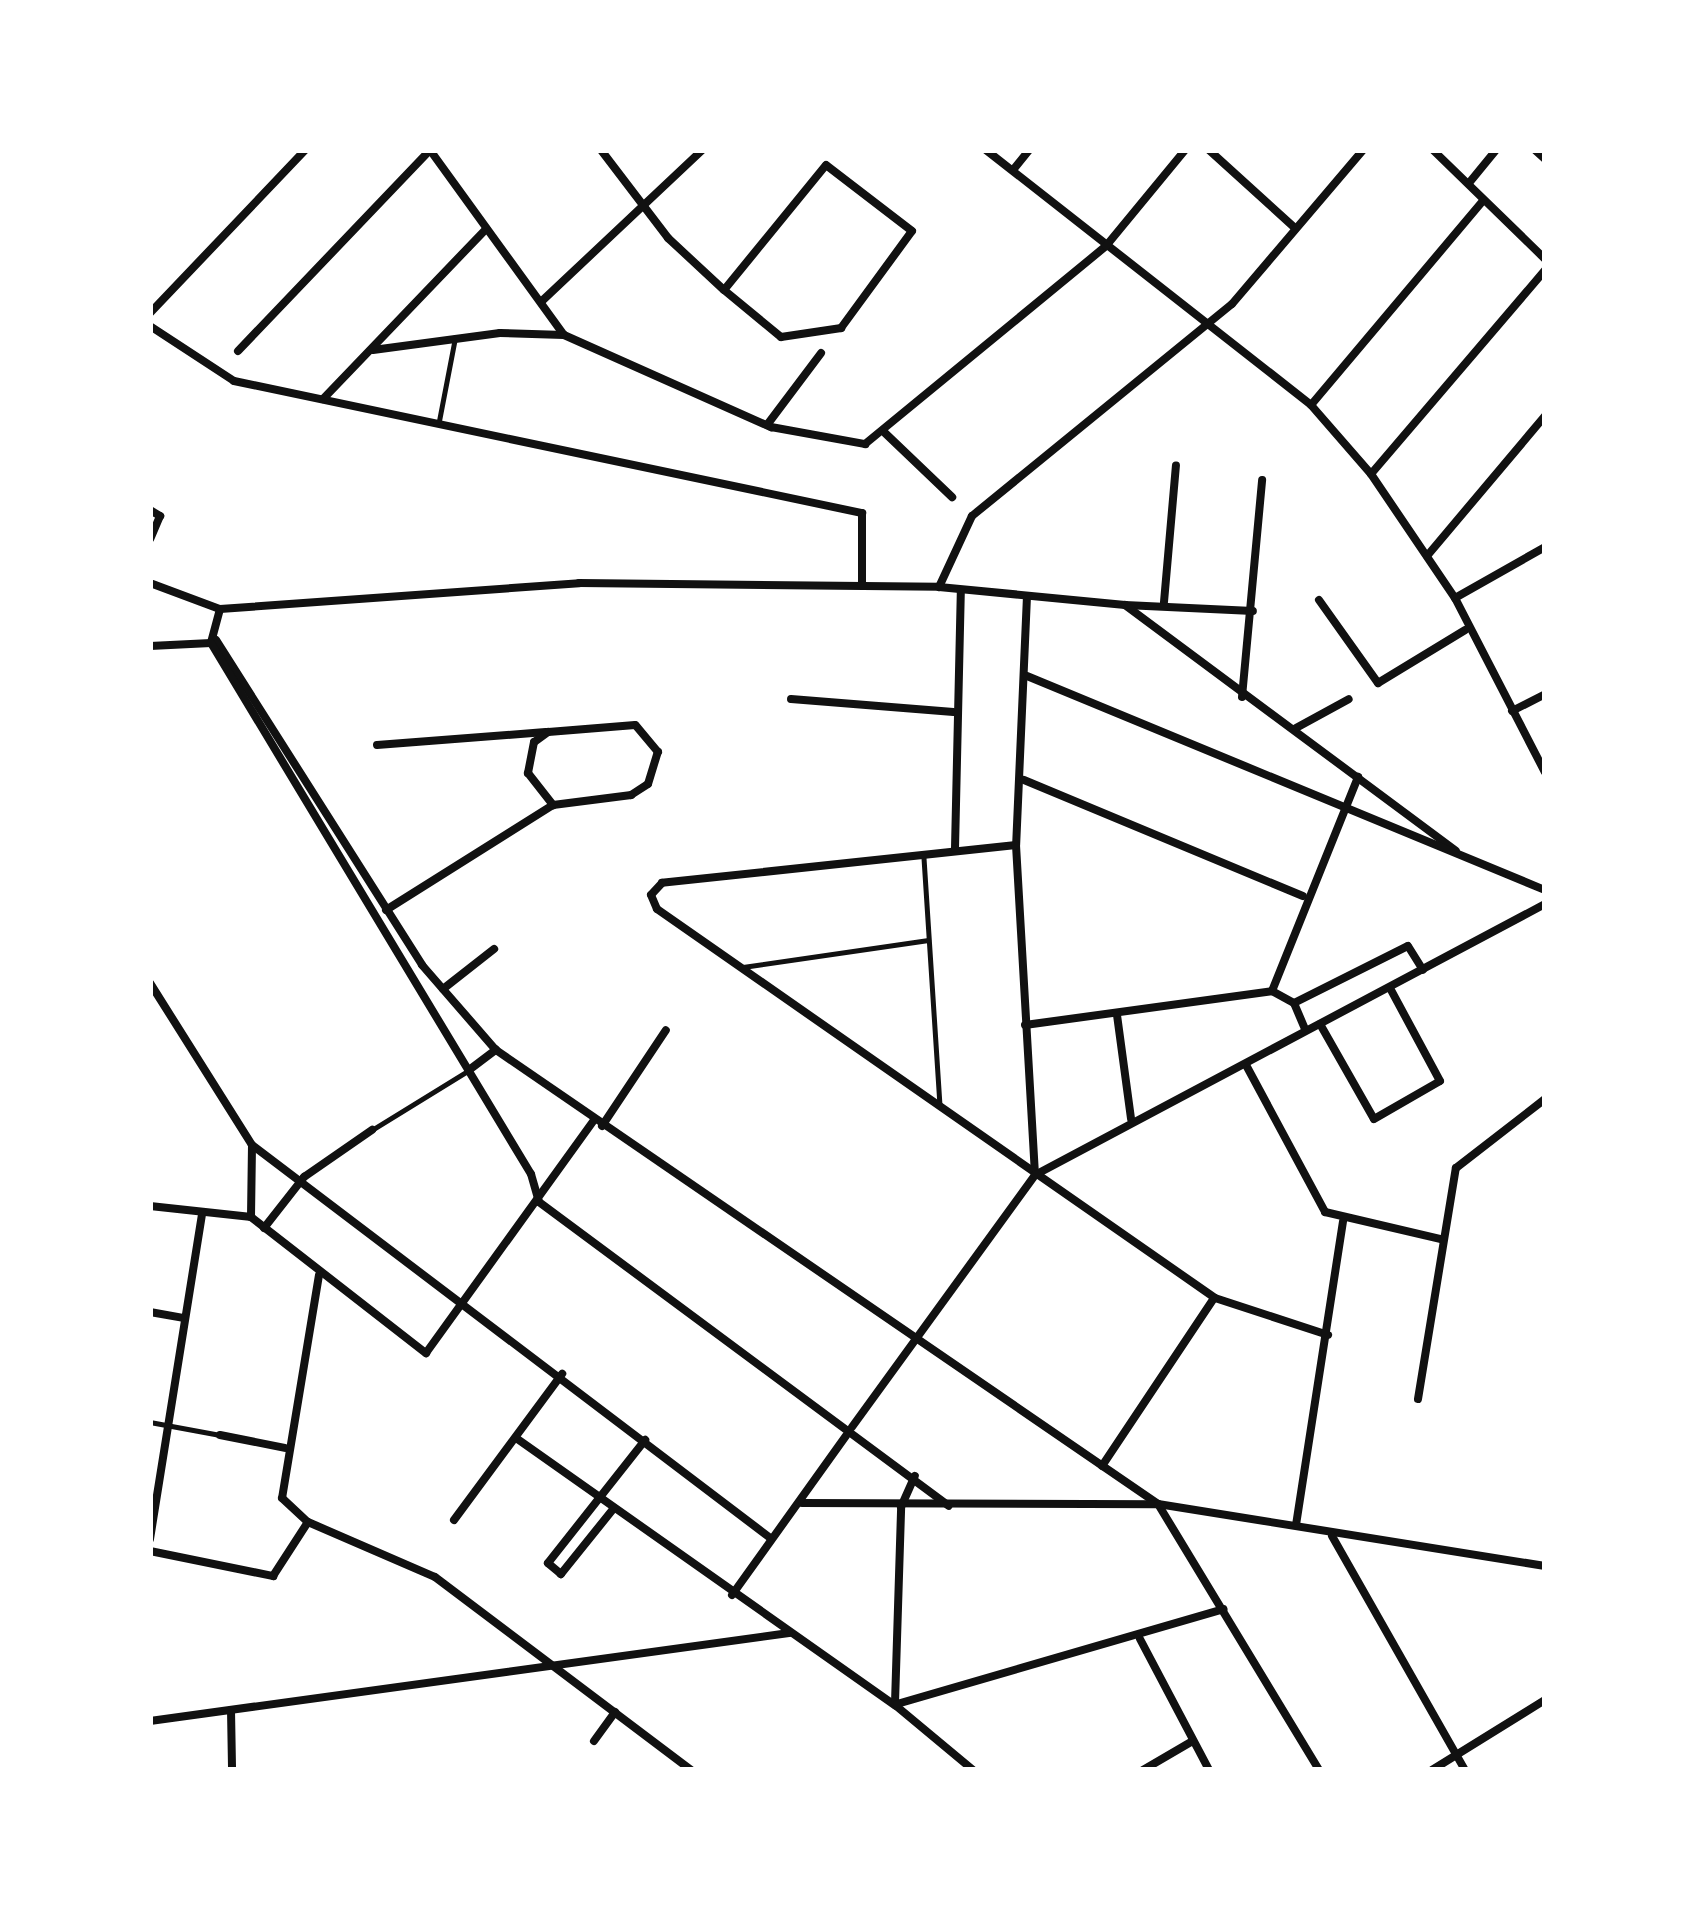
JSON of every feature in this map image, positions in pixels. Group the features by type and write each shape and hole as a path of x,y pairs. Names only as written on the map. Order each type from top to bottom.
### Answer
{"street":[{"path":"150,313 305,150"},
{"path":"238,351 430,150 564,335"},
{"path":"601,150 640,201 724,290 781,337 841,328 912,231 826,165 724,290"},
{"path":"542,300 640,201 702,150"},
{"path":"986,150 1311,405 1371,474 1455,598 1465,630 1545,772"},
{"path":"1013,170 1029,150"},
{"path":"373,350 454,338 564,335 767,425 865,444 885,433 1106,246 1185,150"},
{"path":"1209,150 1295,228"},
{"path":"939,587 972,516 1206,326 1363,150"},
{"path":"1433,150 1545,259"},
{"path":"1469,183 1496,150"},
{"path":"1535,150 1545,159"},
{"path":"1311,405 1483,201"},
{"path":"323,399 486,230"},
{"path":"1371,474 1545,270"},
{"path":"150,326 233,381 862,513 862,584"},
{"path":"439,425 454,338"},
{"path":"767,425 821,353"},
{"path":"1427,556 1545,416"},
{"path":"885,433 952,497"},
{"path":"1164,602 1176,466"},
{"path":"1242,697 1262,480"},
{"path":"150,510 160,516 150,539"},
{"path":"1455,598 1545,547"},
{"path":"150,584 220,609 579,583 939,587 1253,611"},
{"path":"955,848 953,712 961,590"},
{"path":"1027,596 1024,780 1016,845 1035,1175"},
{"path":"1319,600 1378,683 1465,630"},
{"path":"1125,604 1242,697 1296,728 1456,851"},
{"path":"220,609 213,641 470,1070 539,1202 849,1432 915,1475 949,1506"},
{"path":"150,646 213,641"},
{"path":"213,641 386,910 443,989 496,1050 1158,1504 1319,1770"},
{"path":"1027,676 1341,810 1456,851 1545,890"},
{"path":"1512,711 1545,694"},
{"path":"791,699 953,712"},
{"path":"1296,728 1349,699"},
{"path":"376,746 634,725 658,752 649,784 631,795 553,805 386,910"},
{"path":"548,732 534,742 528,772 553,805"},
{"path":"1272,991 1304,896 1358,777"},
{"path":"1024,780 1304,896"},
{"path":"1016,845 955,848 662,884 651,895 656,909 1214,1298 1328,1336"},
{"path":"923,853 940,1104"},
{"path":"733,1594 769,1537 802,1503 1035,1175 1131,1119 1246,1065 1305,1029 1545,904"},
{"path":"742,968 928,940"},
{"path":"1294,1003 1408,946 1423,970"},
{"path":"443,989 494,949"},
{"path":"150,982 253,1145 304,1177 464,1298 769,1537"},
{"path":"1321,1024 1374,1119 1441,1081 1390,988"},
{"path":"1025,1025 1272,991 1294,1003 1305,1029"},
{"path":"1117,1015 1131,1119"},
{"path":"150,1206 250,1216 426,1353 666,1030"},
{"path":"264,1228 304,1177 496,1050"},
{"path":"1246,1065 1325,1212 1343,1222 1440,1238"},
{"path":"1418,1399 1440,1238 1456,1168 1545,1100"},
{"path":"250,1216 253,1145"},
{"path":"150,1539 202,1213"},
{"path":"1296,1525 1343,1222"},
{"path":"320,1275 285,1448 282,1498 308,1522 434,1577 542,1665 616,1712 691,1770"},
{"path":"1102,1466 1214,1298"},
{"path":"150,1312 184,1318"},
{"path":"454,1520 562,1374"},
{"path":"150,1422 285,1448"},
{"path":"516,1438 895,1705 974,1770"},
{"path":"614,1508 561,1574 548,1563 645,1439"},
{"path":"895,1705 901,1507 915,1475"},
{"path":"802,1503 901,1507 1158,1504 1545,1566"},
{"path":"150,1551 273,1576 308,1522"},
{"path":"1331,1534 1465,1770"},
{"path":"895,1705 1140,1640 1223,1610"},
{"path":"150,1721 789,1633"},
{"path":"1140,1640 1209,1770"},
{"path":"1432,1770 1545,1700"},
{"path":"232,1710 232,1770"},
{"path":"594,1741 616,1712"},
{"path":"1143,1770 1191,1742"}]}
